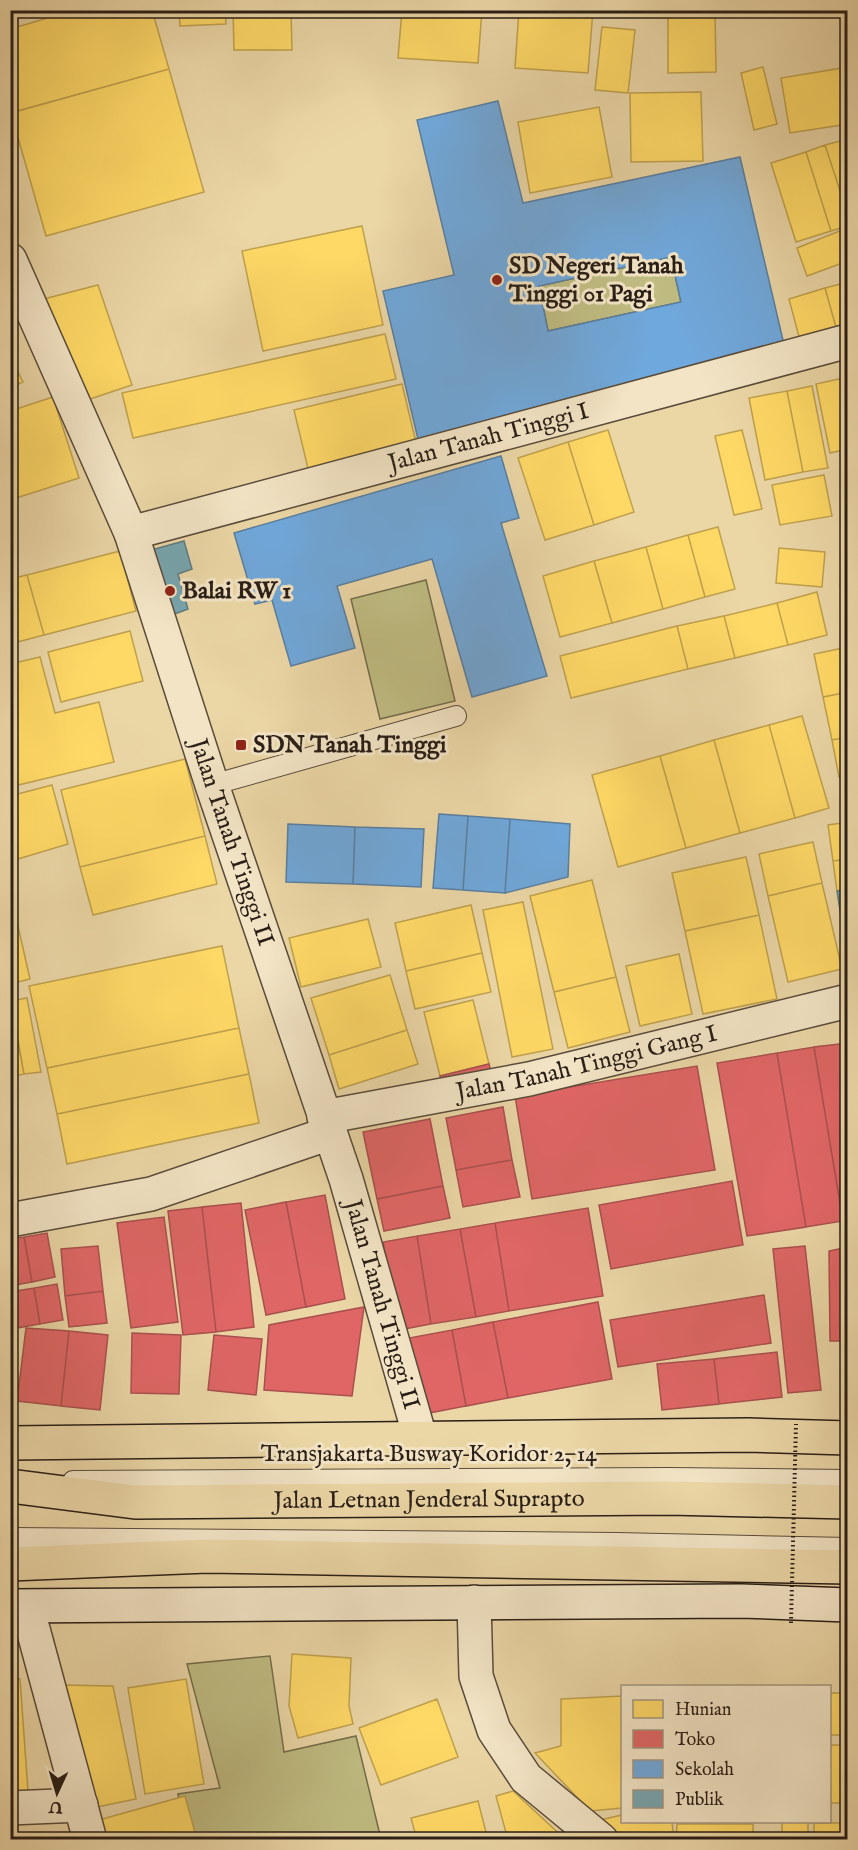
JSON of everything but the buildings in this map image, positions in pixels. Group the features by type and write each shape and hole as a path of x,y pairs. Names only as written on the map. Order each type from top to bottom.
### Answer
{"main road":[{"path":"10,1443 748,1435 848,1438"},
{"name":"Jalan Letnan Jenderal Suprapto","path":"10,1486 135,1502 657,1498 848,1502"},
{"path":"10,1564 207,1556 848,1567"}],"street":[{"name":"Jalan Tanah Tinggi II","path":"10,260 131,533 212,785 346,1179 420,1437"},
{"name":"Jalan Tanah Tinggi I","path":"131,533 848,341"},
{"name":"Jalan Tanah Tinggi Gang I","path":"10,1220 151,1194 327,1125 529,1079 848,1001"},
{"path":"90,1839 19,1606 741,1601 848,1605"},
{"path":"474,1602 476,1676 494,1730 526,1778 601,1839"},
{"path":"10,1808 81,1805"}],"lane":[{"path":"212,785 456,716"},
{"name":"Transjakarta Busway Koridor 2, 14","path":"10,1481 669,1478 848,1480"},
{"path":"10,1538 617,1543 848,1548"}],"path":[{"path":"791,1623 796,1424"}],"shaded area":[{"path":"671,257 681,302 548,331 539,286"},
{"path":"426,580 455,701 380,719 351,599"},
{"path":"270,1656 284,1752 356,1736 381,1839 187,1839 178,1794 220,1788 187,1664"}],"place":[{"name":"SD Negeri Tanah Tinggi 01 Pagi","path":"497,280"},
{"name":"Balai RW 1","path":"170,591"},
{"name":"SDN Tanah Tinggi","path":"241,745"}]}
